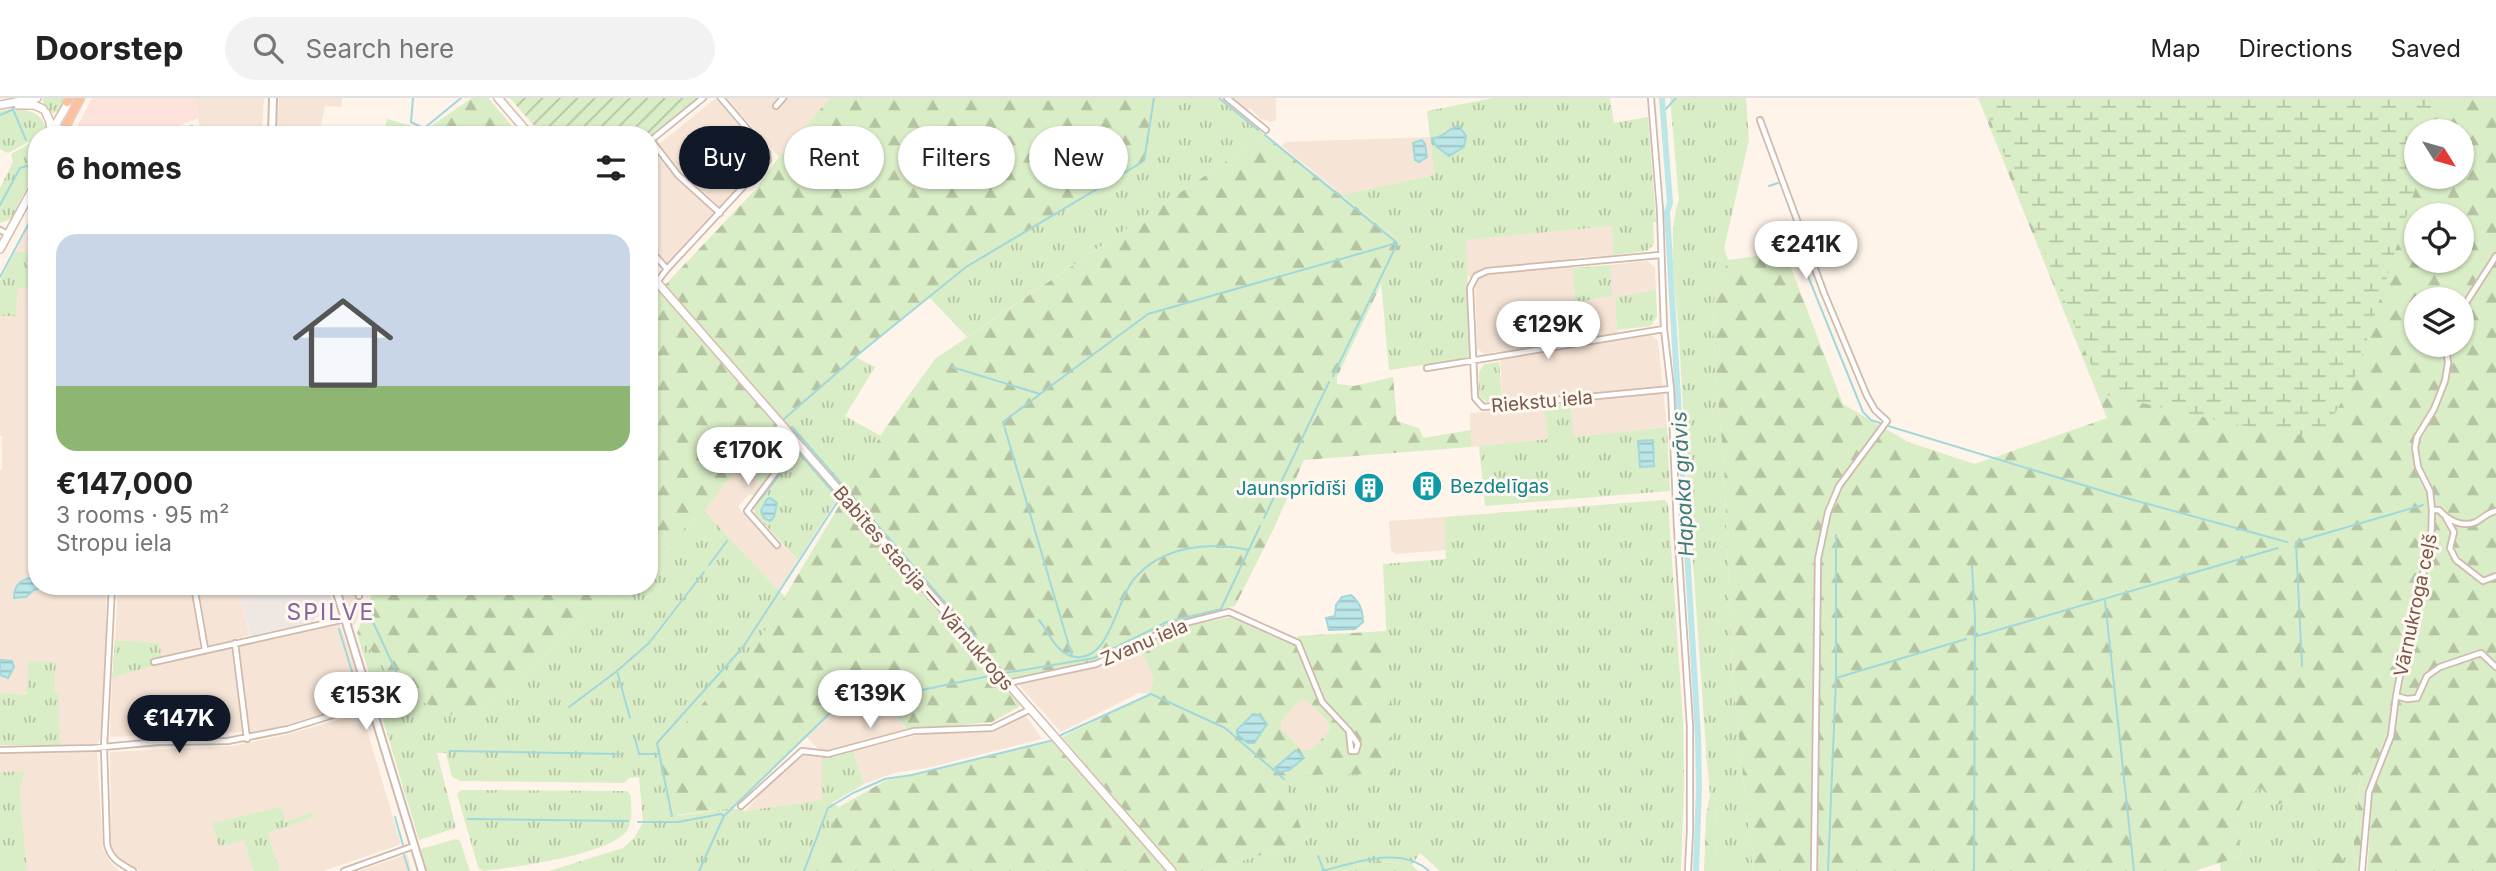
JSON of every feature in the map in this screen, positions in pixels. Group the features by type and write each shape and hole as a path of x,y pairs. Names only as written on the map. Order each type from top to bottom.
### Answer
{"highway":[{"path":"62,126 80,98"}],"main road":[{"path":"4,104 18,98"},
{"path":"4,104 39,98 52,126"},
{"path":"498,98 522,126"},
{"path":"57,126 67,99"},
{"path":"4,104 34,105 52,115 61,113"},
{"path":"0,249 28,197"},
{"name":"Babītes stacija — Vārnukrogs","path":"658,283 1172,871"}],"street":[{"path":"272,126 273,98"},
{"path":"658,134 703,98"},
{"path":"658,281 768,160 769,156 721,98"},
{"path":"776,106 783,98"},
{"path":"1227,98 1266,130"},
{"path":"1651,98 1690,726 1688,871"},
{"path":"1760,120 1824,293 1875,410 1887,421 1839,486 1828,512 1818,559 1814,871"},
{"path":"658,150 678,174 720,213"},
{"path":"0,230 8,234"},
{"name":"Riekstu iela","path":"1660,255 1487,271 1476,276 1470,288 1475,398 1483,407 1671,389"},
{"path":"2474,290 2496,256"},
{"path":"658,259 667,269"},
{"path":"1427,368 1664,329"},
{"name":"Vārnukroga ceļš","path":"2362,871 2369,792 2387,749 2412,612 2431,546 2430,491 2418,467 2415,448 2417,437 2440,398 2445,382 2447,357"},
{"path":"777,545 747,511 784,461 784,453 775,438 776,430 781,424"},
{"path":"2432,510 2439,510 2455,532 2450,548 2456,560 2483,581 2496,576"},
{"path":"2446,518 2456,523 2474,523 2496,511"},
{"path":"112,595 104,747 108,850 115,860 133,871"},
{"path":"196,595 205,649"},
{"path":"338,595 422,871"},
{"name":"Zvanu iela","path":"1007,683 1096,664 1177,625 1229,611 1298,643 1322,702 1349,730"},
{"path":"154,662 345,619"},
{"path":"234,643 247,738"},
{"path":"2396,696 2417,698 2427,676 2441,667 2481,653 2496,667"},
{"path":"0,750 247,738 288,729 371,703"},
{"path":"741,806 802,751 828,754 915,731 992,728 1031,708"},
{"path":"344,871 414,846"}],"shaded area":[{"path":"92,98 195,98 199,118 178,126 78,126"},
{"path":"195,98 264,98 262,126 200,126"},
{"path":"279,98 342,98 342,107 325,106 321,126 277,126"},
{"path":"716,98 740,126 681,126"},
{"path":"727,98 830,98 806,126 784,126 784,151 779,157 770,147 770,126 752,126"},
{"path":"1233,98 1276,98 1276,120 1271,122 1261,119 1250,108 1248,110"},
{"path":"679,128 679,168 659,144"},
{"path":"1430,137 1434,175 1342,195 1282,146 1285,142"},
{"path":"658,157 679,180 679,189 688,189 715,213 667,266 658,256"},
{"path":"700,189 737,189 720,207"},
{"path":"1612,226 1613,255 1573,258 1575,301 1611,296 1610,265 1647,261 1655,267 1656,290 1615,297 1618,341 1651,335 1658,341 1667,427 1573,437 1570,404 1545,405 1548,439 1471,447 1470,413 1502,410 1502,400 1500,351 1484,354 1477,348 1475,283 1467,274 1465,240"},
{"path":"27,229 28,252 15,252"},
{"path":"28,287 28,595 106,595 106,661 101,738 97,744 60,745 59,694 0,693 0,316 16,316 18,289"},
{"path":"743,461 761,483 738,507 775,547 781,543 798,560 779,591 704,511"},
{"path":"1444,517 1446,550 1396,554 1391,550 1389,521"},
{"path":"118,595 239,595 250,635 231,640 243,732 110,737 112,678 152,666 151,659 159,643 115,640"},
{"path":"240,595 331,595 336,614 331,619 316,617 312,622 251,636"},
{"path":"343,595 357,595 362,613 353,626"},
{"path":"340,624 366,702 250,735 238,645"},
{"path":"1135,649 1142,652 1154,677 1149,694 1139,693 1061,732 1018,684 1048,675 1105,665"},
{"path":"1306,700 1328,722 1329,731 1311,750 1302,750 1281,729 1281,720 1299,701"},
{"path":"882,701 907,730 827,753 821,752 807,737 836,710"},
{"path":"362,713 401,844 324,871 280,871 268,833 313,817 312,812 286,822 281,807 244,841 253,871 140,871 115,857 111,850 110,752 232,746 282,736"},
{"path":"1025,714 1042,739 927,768 894,773 864,784 853,751 923,734 992,730"},
{"path":"97,752 103,849 110,862 120,871 27,871 20,791 25,771 0,772 0,753"},
{"path":"803,755 822,757 822,800 745,811 777,776"},
{"path":"407,854 412,871 359,871"}],"green space":[{"path":"43,98 64,98 60,111 52,113 43,106"},
{"path":"472,98 488,98 512,126 431,126"},
{"path":"510,98 698,98 658,130 658,126 534,126"},
{"path":"830,98 1154,98 1144,161 1128,171 1128,126 1029,126 1029,189 1097,189 966,267 855,357 783,420 664,286 756,189 770,189 770,170 784,151 784,189 884,189 884,126 806,126"},
{"path":"1154,98 1219,98 1265,135 967,337 929,297 966,267 1096,189 1128,189 1128,170 1143,161"},
{"path":"1493,98 1610,98 1614,123 1648,117 1656,222 1653,222 1654,244 1647,251 1613,255 1612,226 1466,240 1471,358 1389,370 1381,282 1401,242 1342,195 1434,175 1427,111"},
{"path":"1670,98 1746,98 1749,140 1724,248 1728,260 1713,304 1715,366 1724,464 1732,669 1753,871 1715,871 1717,799 1710,795 1706,750 1673,267 1673,230 1679,200"},
{"path":"1978,98 2496,98 2496,871 2367,871 2373,788 2366,787 2359,867 2353,853 2361,772 2277,805 2261,788 2251,793 2240,807 2238,816 2241,856 2195,871 1753,871 1732,669 1724,464 1715,366 1713,304 1728,260 1785,252 1843,404 1908,442 1975,464 2107,418"},
{"path":"1981,98 2445,98 2437,119 2404,119 2404,189 2415,189 2411,203 2404,203 2404,224 2353,383 2320,438 2233,424 2103,394"},
{"path":"14,109 36,114 45,126 28,126 28,142 8,153 0,149 0,111"},
{"path":"387,119 411,126 386,126"},
{"path":"1265,135 1401,242 1337,377 1337,384 1354,386 1393,377 1397,421 1419,428 1423,438 1471,430 1471,447 1304,460 1235,606 1167,627 1095,661 1004,682 1020,706 992,722 908,730 882,701 836,710 731,808 670,816 658,754 759,640 886,427 935,359"},
{"path":"28,145 28,185 11,219 0,223 0,188 13,162 11,154"},
{"path":"15,252 28,252 28,287 18,289 16,316 0,316 0,280"},
{"path":"1610,265 1612,296 1575,302 1573,268"},
{"path":"661,290 778,425 743,461 704,511 658,552 658,293"},
{"path":"1656,290 1657,317 1651,326 1617,330 1615,297"},
{"path":"855,357 875,367 845,416 881,436 848,492 843,490 798,560 755,514 754,509 760,501 752,495 761,483 743,461 778,425"},
{"path":"1499,362 1502,400 1486,402 1479,396 1479,372 1484,364"},
{"path":"1570,404 1574,437 1667,427 1670,491 1485,506 1479,446 1548,439 1544,405"},
{"path":"1664,500 1668,503 1683,721 1681,871 1440,871 1420,853 1412,865 1380,861 1340,871 1209,871 1306,841 1284,785 1293,775 1393,773 1383,564 1446,559 1444,517"},
{"path":"704,511 786,598 759,640 678,816 731,808 745,811 822,800 822,757 853,751 864,784 832,803 839,807 814,871 549,871 623,848 635,837 643,822 639,777 629,778 624,783 460,781 452,777 446,753 437,753 456,828 419,840 357,633 404,693 451,715 494,702 610,595 658,595 658,552"},
{"path":"372,595 610,595 494,702 451,715 404,693 357,633"},
{"path":"1230,617 1296,645 1298,636 1387,631 1393,774 1293,775 1285,786 1306,841 1209,871 1177,871 1062,737 1149,694 1154,677 1142,652 1146,642 1179,628","holes":["1306,700 1328,722 1329,731 1311,750 1302,750 1281,729 1281,721 1299,701"]},
{"path":"115,640 159,643 162,657 151,659 152,666 112,678"},
{"path":"28,661 56,662 54,693 59,694 60,745 0,745 0,693 27,694"},
{"path":"1056,741 1167,871 814,871 839,807 885,781"},
{"path":"25,771 20,791 27,871 0,871 0,772"},
{"path":"2361,771 2353,852 2359,871 2344,871 2341,843 2306,855 2310,871 2221,871 2220,863 2241,856 2238,816 2240,807 2251,793 2261,788 2277,805"},
{"path":"461,790 627,791 631,796 631,821 628,829 619,838 604,846 538,863 483,871 478,867 457,794"},
{"path":"1710,795 1717,799 1715,871 1704,871 1706,816"},
{"path":"281,807 286,822 312,812 314,817 268,833 280,871 253,871 244,841 219,846 212,823"},
{"path":"456,839 460,841 470,871 427,871 421,849"},
{"path":"2341,842 2344,871 2310,871 2306,855"},
{"path":"1380,861 1412,865 1418,871 1340,871"}],"water":[{"path":"1459,126 1466,136 1464,147 1449,156 1436,146 1432,138"},
{"path":"1422,140 1427,157 1419,162 1415,160 1413,143"},
{"path":"1653,440 1654,466 1640,467 1638,441"},
{"path":"770,498 777,503 774,517 770,521 764,518 761,511"},
{"path":"28,579 28,595 14,598 16,589 20,582"},
{"path":"1351,595 1360,607 1363,622 1355,629 1329,630 1326,618 1335,616 1336,605 1342,597"},
{"path":"0,660 12,661 14,667 8,678 0,675"},
{"path":"1253,714 1259,715 1267,724 1254,743 1248,743 1237,734 1237,730"},
{"path":"1296,750 1304,758 1289,770 1280,772 1275,768"}],"waterway":[{"path":"413,98 411,122 419,126"},
{"path":"427,126 461,98"},
{"path":"784,419 966,267 1144,161 1154,98"},
{"path":"1219,98 1258,130"},
{"name":"Hapaka grāvis","path":"1662,98 1698,736 1696,871"},
{"path":"1663,112 1676,98"},
{"path":"12,107 26,140"},
{"path":"0,115 12,110"},
{"path":"1265,135 1396,242"},
{"path":"0,205 20,168 28,166"},
{"path":"1769,186 1778,183"},
{"path":"0,277 28,225"},
{"path":"952,367 1040,394 1148,314 1397,243"},
{"path":"1333,376 1397,244"},
{"path":"1799,254 1863,412 1871,420 1883,424"},
{"path":"1264,518 1329,382"},
{"path":"1039,395 1003,422 1072,656"},
{"path":"743,461 777,425"},
{"path":"1885,425 2119,496 2287,542"},
{"path":"792,427 976,638"},
{"path":"783,435 834,493"},
{"path":"753,508 798,452"},
{"path":"672,816 657,743 743,647 838,501"},
{"path":"2302,666 2296,542 2423,505"},
{"path":"1005,673 1094,658 1167,622 1221,609 1260,526"},
{"path":"1828,871 1836,678 1836,535"},
{"path":"709,565 727,541"},
{"path":"1039,620 1061,650 1071,656 1084,657 1094,652 1103,642 1134,579 1158,559 1172,553 1202,547 1249,550"},
{"path":"1974,637 2278,548"},
{"path":"1972,566 1975,617 1974,871"},
{"path":"630,718 617,671 649,643 704,572"},
{"path":"2105,601 2134,871"},
{"path":"364,603 402,684"},
{"path":"339,629 362,704"},
{"path":"1836,678 1966,639"},
{"path":"569,707 617,671"},
{"path":"699,871 724,816 835,708 994,675"},
{"path":"1061,735 1151,694 1225,728 1284,779"},
{"path":"635,738 639,754 659,754"},
{"path":"804,871 828,808 853,793 885,779 912,775 1054,740"},
{"path":"451,751 620,754"},
{"path":"638,822 678,822 721,814 724,816"},
{"path":"395,817 403,845"},
{"path":"468,819 628,821"},
{"path":"404,855 409,871"},
{"path":"1318,856 1324,871"},
{"path":"1322,871 1392,857 1418,863 1429,871"}],"place":[{"name":"Bezdelīgas","path":"1427,486"},
{"name":"Jaunsprīdīši","path":"1369,488"}],"district":[{"name":"SPILVE","path":"331,612"}]}
